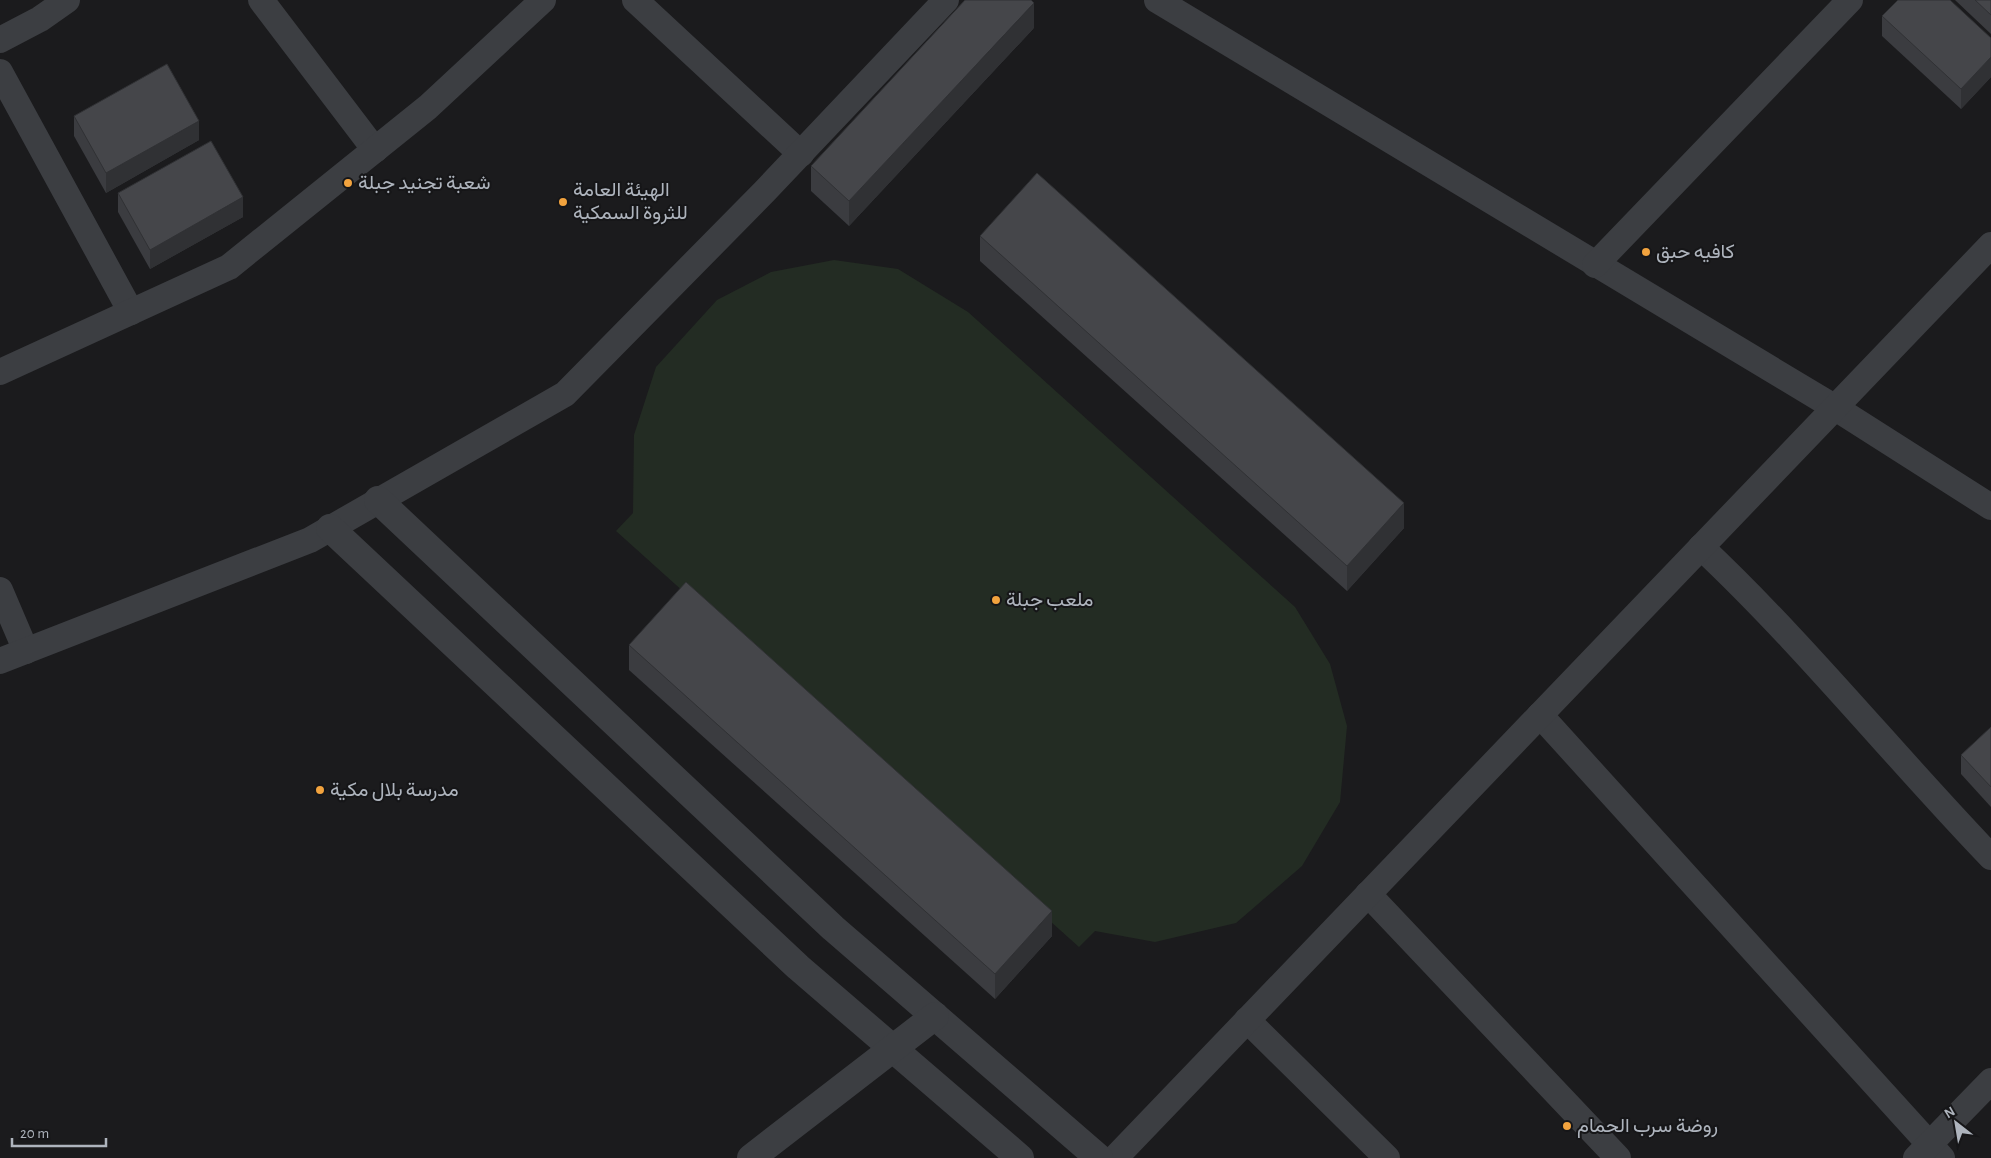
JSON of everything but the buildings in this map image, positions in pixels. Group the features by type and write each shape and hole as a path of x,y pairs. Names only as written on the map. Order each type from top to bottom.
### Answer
{"street":[{"path":"0,40 40,19 67,0"},
{"path":"261,0 375,150"},
{"path":"0,372 229,267 428,107 543,0"},
{"path":"635,0 801,154"},
{"path":"0,661 310,540 565,394 801,154 946,0"},
{"path":"1157,0 1834,408 1991,508"},
{"path":"1595,265 1850,0"},
{"path":"0,72 131,312"},
{"path":"1114,1158 1991,245"},
{"path":"378,500 833,928 1099,1158"},
{"path":"330,528 798,967 1020,1158"},
{"path":"1701,547 1749,592 1932,795 1991,857"},
{"path":"0,590 26,651"},
{"path":"1540,715 1929,1154 1991,1082"},
{"path":"1368,894 1618,1158"},
{"path":"751,1158 935,1016"},
{"path":"1248,1020 1387,1158"}],"shaded area":[{"path":"834,260 898,269 968,312 1295,607 1330,664 1347,726 1340,802 1302,866 1236,923 1155,942 1095,931 1079,947 616,531 633,513 634,435 656,367 717,300 771,272"}],"place":[{"name":"شعبة تجنيد جبلة","path":"348,183"},
{"name":"الهيئة العامة للثروة السمكية","path":"563,202"},
{"name":"كافيه حبق","path":"1646,252"},
{"name":"ملعب جبلة","path":"996,600"},
{"name":"مدرسة بلال مكية","path":"320,790"},
{"name":"روضة سرب الحمام","path":"1567,1126"}]}
